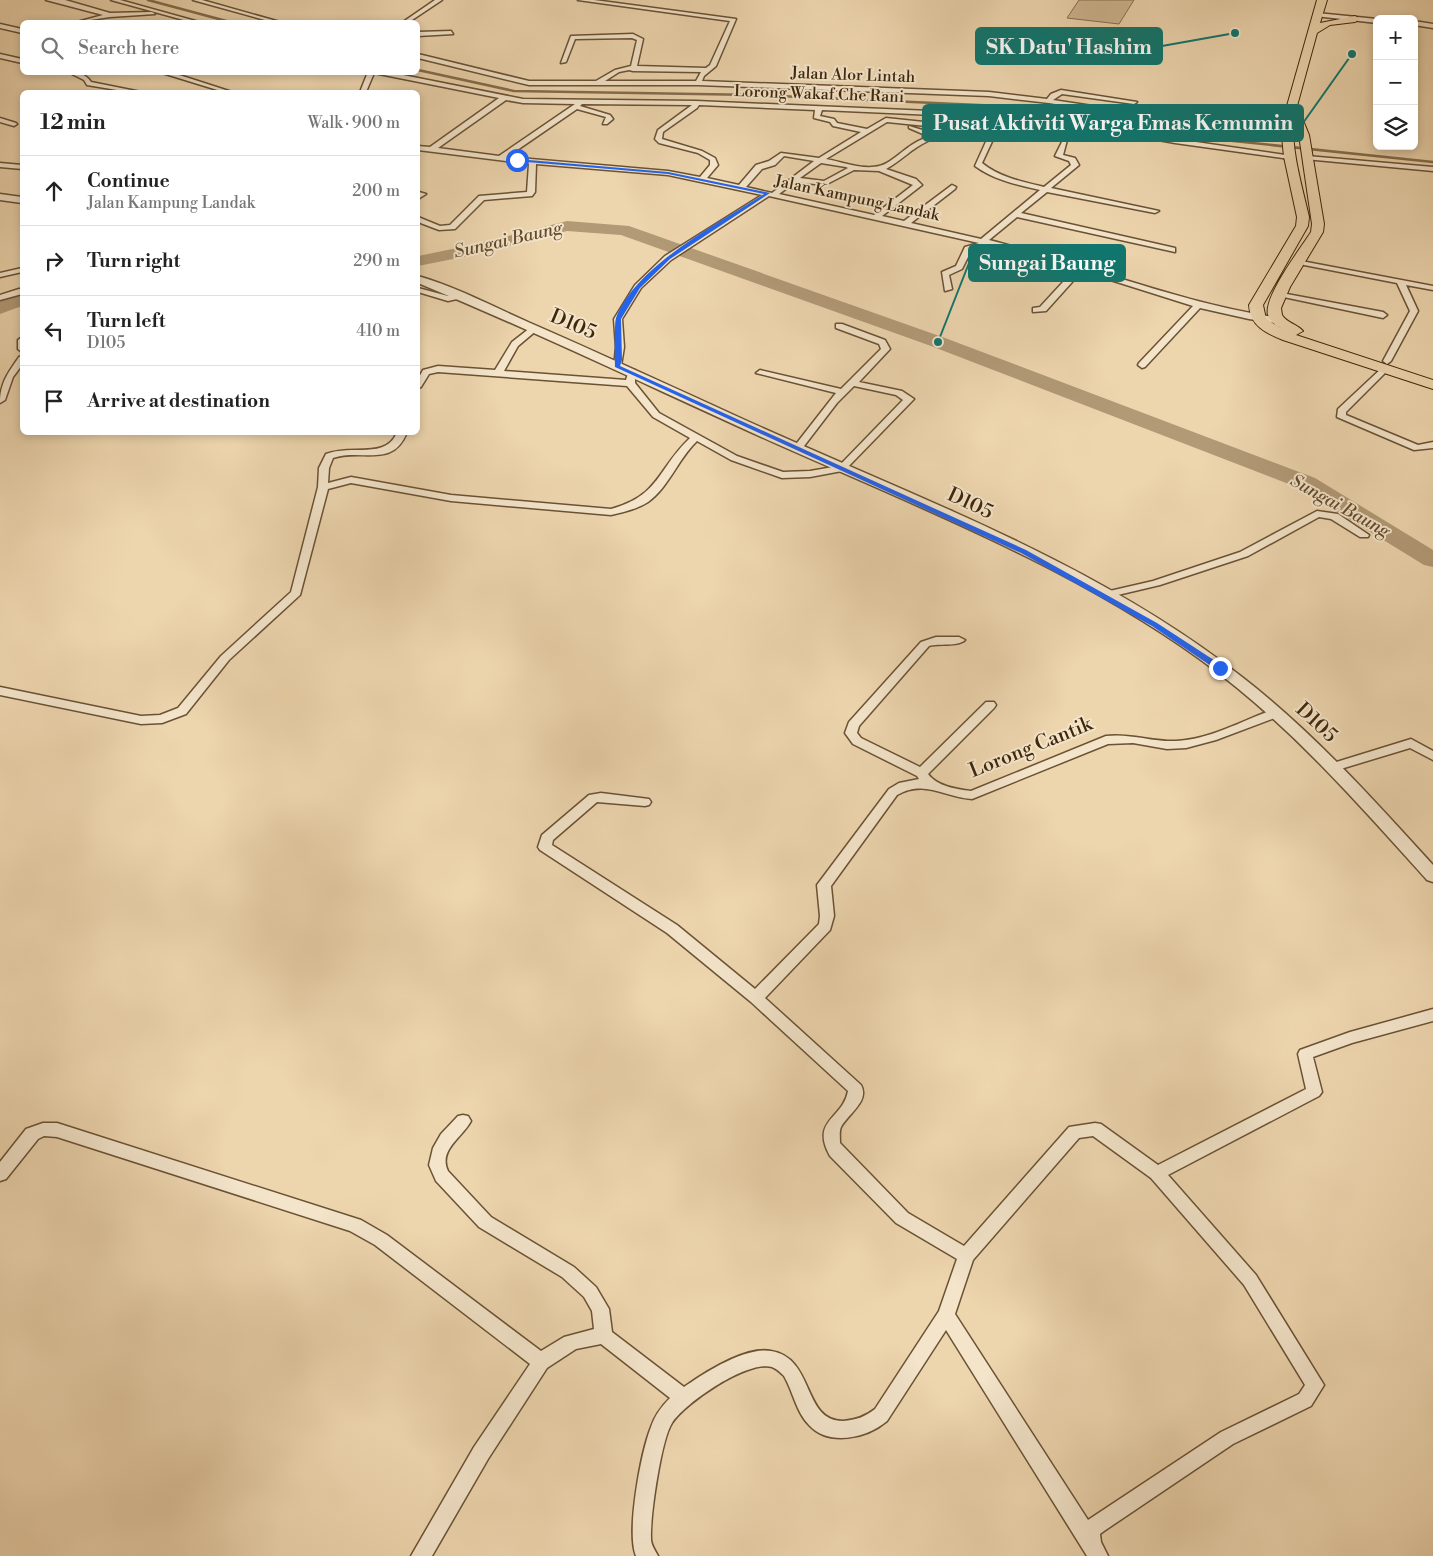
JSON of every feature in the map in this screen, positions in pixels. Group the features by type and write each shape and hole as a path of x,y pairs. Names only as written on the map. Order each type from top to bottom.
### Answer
{"main road":[{"path":"1355,18 1328,3 1318,14 1294,95 1288,133 1290,157 1304,217 1302,226 1256,305 1258,319 1267,328 1288,337 1433,377"},
{"path":"1314,31 1327,23 1355,18"},
{"path":"1293,107 1305,139 1318,224 1317,232 1279,294 1274,308 1275,315 1281,321 1303,334 1433,385"}],"street":[{"path":"49,0 65,2 110,15"},
{"path":"114,0 188,20"},
{"path":"196,0 269,20"},
{"path":"409,20 438,0"},
{"path":"581,0 732,19 734,21 713,66 701,74 698,83"},
{"path":"89,20 110,15 160,13"},
{"path":"1318,14 1373,20"},
{"path":"1418,24 1433,26"},
{"path":"0,26 20,31"},
{"path":"420,34 451,33"},
{"path":"563,62 573,37 633,36 640,40 633,68"},
{"path":"0,56 20,61"},
{"name":"Jalan Alor Lintah","path":"420,56 529,83 698,83 965,92 1049,101 1196,125 1288,133"},
{"path":"599,82 617,71 633,68 708,70"},
{"path":"77,75 86,79 89,84 126,90"},
{"path":"172,75 222,90"},
{"path":"364,90 370,75"},
{"name":"Lorong Wakaf Che Rani","path":"391,75 504,98 578,104 696,103 990,114 1063,121 1175,141 1290,157"},
{"path":"1049,101 1052,95 1061,92 1134,102"},
{"path":"431,150 504,98"},
{"path":"696,103 696,107 660,131 658,139 661,142 700,152 713,159 714,165 702,179"},
{"path":"500,158 578,104 608,116 610,119 605,123"},
{"path":"820,107 816,116 818,118 832,120 835,125 869,132"},
{"path":"1184,108 1219,109 1240,118 1288,133"},
{"path":"617,366 619,360 618,319 638,287 668,258 793,180 820,160 869,132 885,121 893,111"},
{"path":"0,120 14,124"},
{"path":"880,169 892,163 914,145 925,140 927,132 885,121"},
{"path":"885,121 947,124 989,131 992,135 978,166 1005,179 1155,211"},
{"path":"948,289 945,274 958,267 968,249 986,242 1015,214 1075,165 1072,160 1059,156 1065,141"},
{"name":"Jalan Kampung Landak","path":"420,148 533,162 668,173 702,179 986,242 1080,268 1230,315 1281,321"},
{"path":"741,188 759,167 772,163 782,154 854,168 880,169 913,181 918,185 876,217"},
{"path":"1307,158 1429,171"},
{"path":"420,220 446,228 452,226 482,198 529,194 531,192 533,162"},
{"path":"0,165 20,166"},
{"path":"793,180 825,184 854,168"},
{"path":"906,224 952,188"},
{"path":"0,197 20,200"},
{"path":"1015,214 1172,250"},
{"path":"1299,262 1433,288"},
{"path":"1036,310 1043,309 1080,268"},
{"path":"0,275 20,270"},
{"name":"D105","path":"420,280 462,296 533,330 617,366 631,378 842,468 1015,548 1105,595 1206,657 1276,713 1334,767 1433,876"},
{"path":"1400,282 1414,311 1386,365 1341,411 1342,417 1417,448 1433,445"},
{"path":"420,291 448,299 462,296"},
{"path":"0,298 20,292"},
{"path":"1279,294 1383,315"},
{"path":"1142,365 1197,306"},
{"path":"798,448 842,392 886,349 882,342 839,326"},
{"path":"498,373 508,359 515,341 533,330"},
{"path":"0,400 8,377 20,362"},
{"path":"420,381 424,374 434,369 631,378 656,415 734,458 782,475 810,474 842,468 909,399 899,394 853,383"},
{"path":"760,373 842,392"},
{"path":"0,691 141,720 162,719 182,711 228,655 296,593 323,487 324,468 329,456 337,453 389,450 398,444 401,435"},
{"path":"323,487 351,480 451,498 611,512 627,509 643,502 660,486 681,449 696,437"},
{"path":"1105,595 1156,583 1244,554 1317,514 1334,516 1364,535"},
{"path":"959,640 936,640 925,644 853,725 850,733 857,741 925,778 990,705"},
{"name":"Lorong Cantik","path":"756,998 825,926 827,919 822,894 824,885 893,792 903,785 925,778 957,794 972,794 1106,740 1122,737 1164,744 1188,743 1276,713"},
{"path":"1334,767 1411,743 1433,756"},
{"path":"645,802 601,797 593,798 547,838 545,848 672,929 756,998 856,1088 854,1100 831,1130 836,1151 902,1218 966,1256"},
{"path":"1157,1173 1314,1092 1306,1054 1350,1038 1433,1015"},
{"path":"463,1121 447,1139 440,1153 437,1165 442,1176 485,1222 568,1272 590,1292 600,1309 604,1336"},
{"path":"0,1174 32,1134 43,1129 57,1130 355,1225 381,1240 541,1362"},
{"path":"648,1556 643,1550 641,1539 656,1432 665,1416 684,1398 705,1383 736,1366 756,1359 776,1360 790,1370 816,1419 844,1430 856,1429 881,1415 946,1315 966,1256 1075,1132 1095,1129 1157,1173 1250,1280 1315,1385 1305,1400 1227,1438 1098,1524 1093,1528 1094,1548"},
{"path":"946,1315 1094,1548"},
{"path":"422,1556 480,1453 541,1362 564,1344 590,1337 604,1336 684,1398"}],"shaded area":[{"path":"1079,0 1134,0 1119,24 1067,18"}],"waterway":[{"path":"148,0 223,20"},
{"path":"420,70 514,91 757,95 1021,107 1214,139 1433,162"},
{"name":"Sungai Baung","path":"420,261 473,250 567,226 623,230 938,342 1307,483 1433,560"},
{"name":"Sungai Baung","path":"0,308 20,301"}],"place":[{"name":"SK Datu' Hashim","path":"1235,33"},
{"name":"Pusat Aktiviti Warga Emas Kemumin","path":"1352,54"},
{"name":"Sungai Baung","path":"938,342"}],"route":[{"path":"517,160 668,173 768,194 668,258 638,287 618,319 620,347 617,366 1024,552 1155,624 1220,668"}]}
